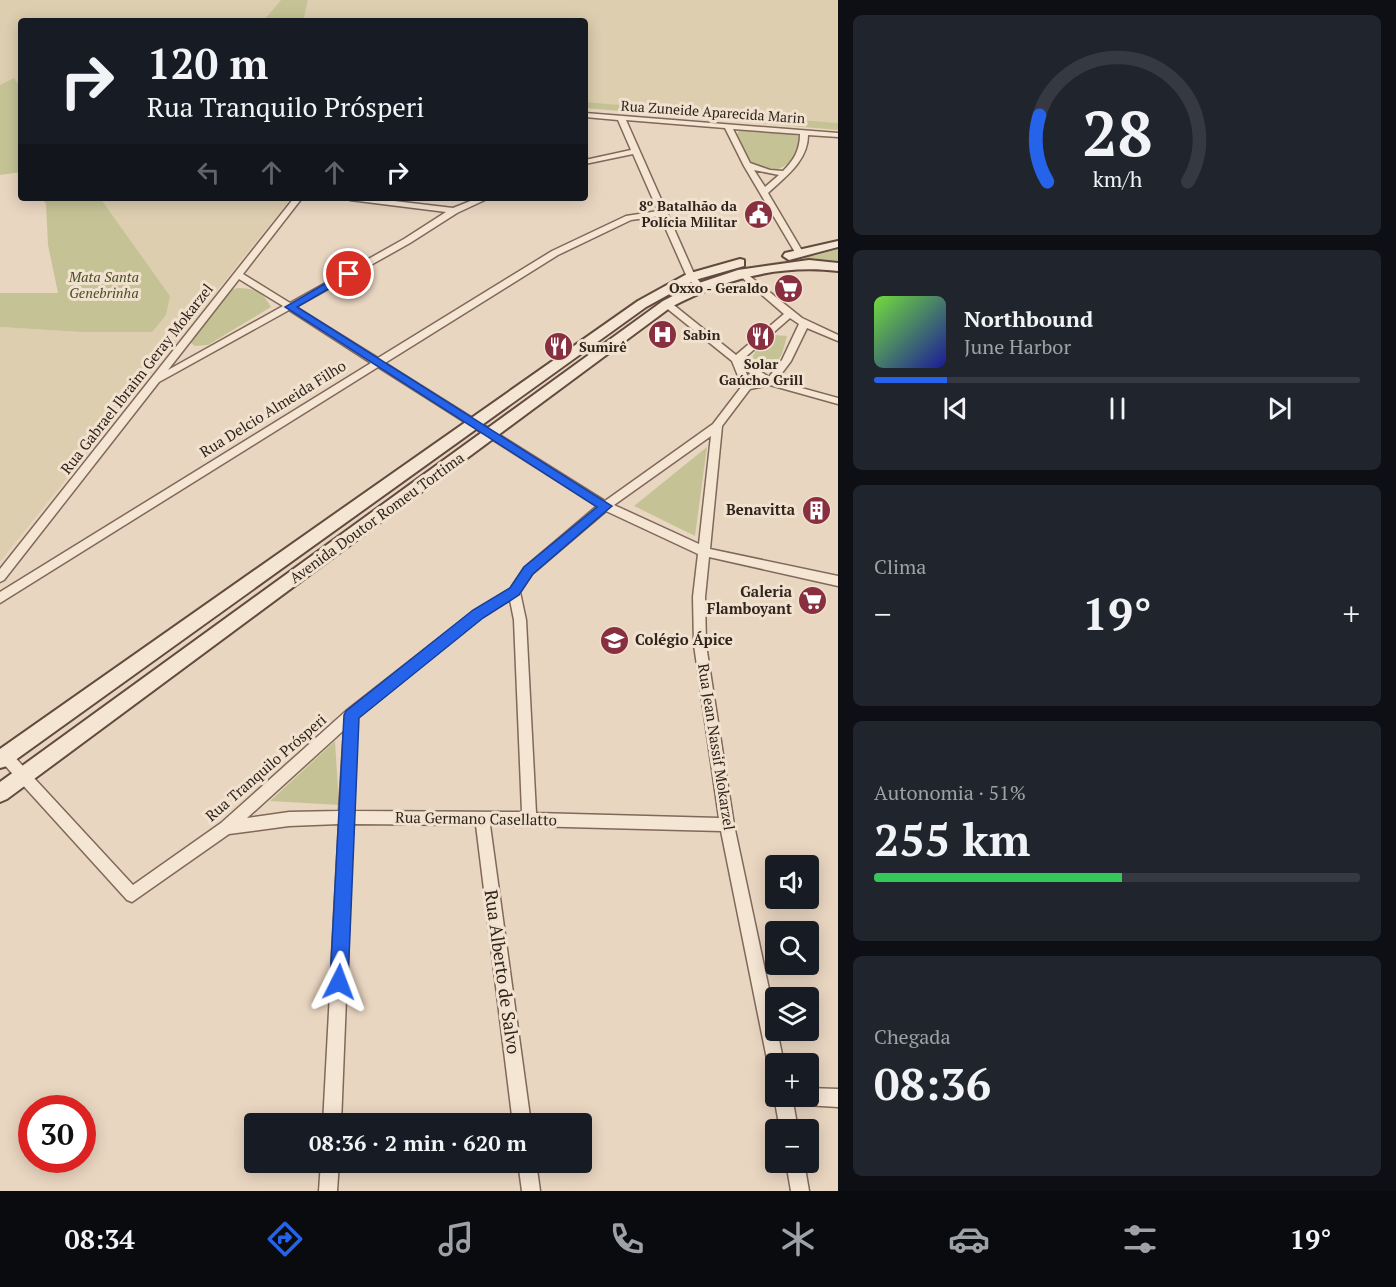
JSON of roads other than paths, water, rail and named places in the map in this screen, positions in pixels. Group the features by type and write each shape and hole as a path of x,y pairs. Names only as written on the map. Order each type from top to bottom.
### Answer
{"main road":[{"name":"Avenida Doutor Romeu Tortima","path":"3,758 642,304 740,263 800,254 838,244"},
{"name":"Avenida Doutor Romeu Tortima","path":"0,793 696,282 808,264 838,267"}],"street":[{"name":"Rua Zuneide Aparecida Marin","path":"588,115 838,135"},
{"path":"621,118 696,282"},
{"path":"728,126 800,254"},
{"path":"764,192 797,160 804,142 804,132"},
{"path":"588,161 635,151"},
{"path":"748,165 769,172 784,173"},
{"name":"Rua Gabrael Ibraim Geray Mokarzel","path":"0,578 296,201"},
{"path":"374,201 454,211"},
{"path":"154,382 407,241 454,211 478,201"},
{"name":"Rua Delcio Almeida Filho","path":"0,598 555,253 629,218 664,213"},
{"path":"742,273 789,315 838,338"},
{"path":"238,274 606,506 705,552 838,581"},
{"path":"667,304 736,360 770,382 838,400"},
{"path":"736,360 761,336 789,315"},
{"path":"736,360 747,386 770,382 786,361 804,324"},
{"path":"182,346 189,352 202,356"},
{"name":"Rua Tranquilo Prósperi","path":"24,776 132,895 225,828 351,715 478,614 514,592 528,571 606,506 717,426 747,386"},
{"name":"Rua Jean Nassif Mokarzel","path":"717,426 699,597 700,645 727,825 774,1053"},
{"path":"514,592 519,620 529,819"},
{"path":"333,1113 351,715"},
{"path":"3,758 24,776"},
{"name":"Rua Germano Casellatto","path":"225,828 290,819 348,817 529,819 727,825"},
{"name":"Rua Alberto de Salvo","path":"482,820 521,1113"},
{"path":"819,1097 838,1098"},
{"path":"328,1191 329,1173"},
{"path":"529,1173 531,1191"},
{"path":"797,1173 800,1191"}],"place":[{"name":"8º Batalhão da Polícia Militar","path":"758,214"},
{"name":"Oxxo - Geraldo","path":"789,288"},
{"name":"Sabin","path":"662,335"},
{"name":"Solar Gaúcho Grill","path":"761,337"},
{"name":"Sumirê","path":"558,347"},
{"name":"Benavitta","path":"816,510"},
{"name":"Galeria Flamboyant","path":"813,601"},
{"name":"Colégio Ápice","path":"614,640"}],"park label":[{"name":"Mata Santa Genebrinha","path":"104,286"}]}
